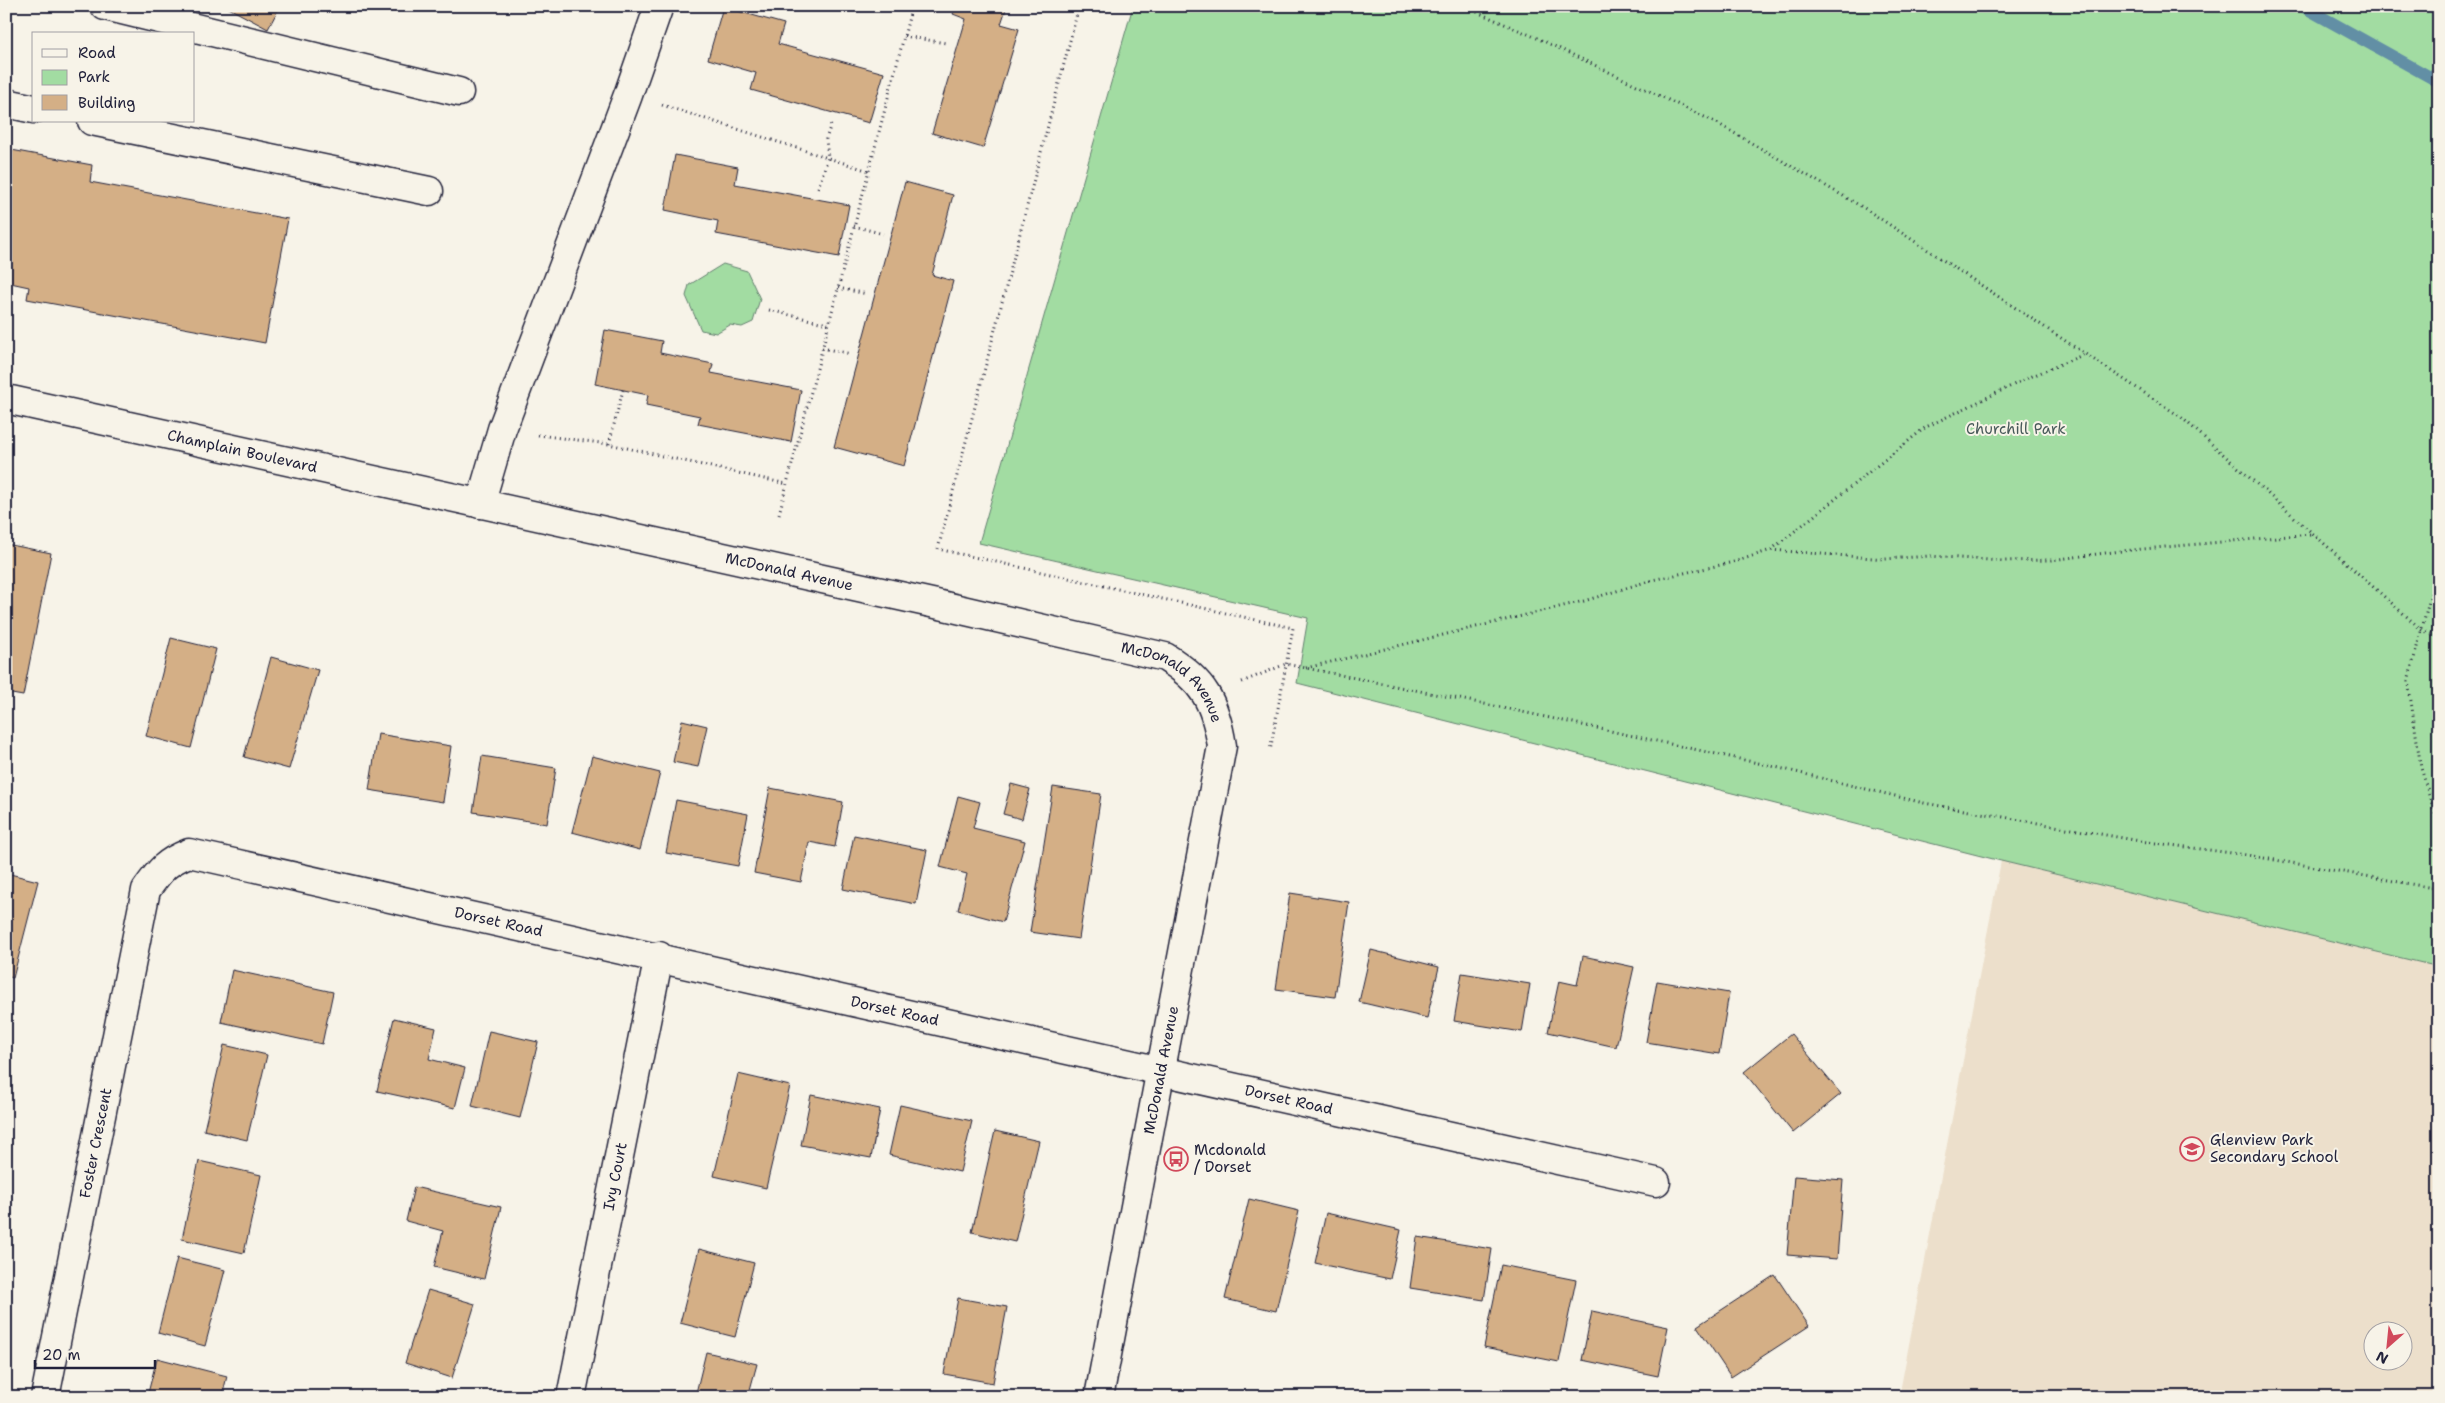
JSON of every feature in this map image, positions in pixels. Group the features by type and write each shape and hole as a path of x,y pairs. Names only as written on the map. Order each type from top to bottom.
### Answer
{"street":[{"path":"105,6 459,92"},
{"path":"480,504 502,430 628,95 658,6"},
{"path":"6,103 32,109"},
{"path":"97,122 429,192"},
{"name":"Champlain Boulevard","path":"6,399 480,504"},
{"name":"McDonald Avenue","path":"480,504 1165,657 1197,681 1208,696 1215,712 1222,746 1099,1397"},
{"name":"Dorset Road","path":"146,890 164,866 171,860 189,853 659,956 1160,1072 1656,1182"},
{"name":"Foster Crescent","path":"45,1397 146,890"},
{"name":"Ivy Court","path":"571,1397 659,956"}],"path":[{"path":"780,514 912,6"},
{"path":"1079,6 938,549 1293,628 1270,751"},
{"path":"1463,6 1537,38 1715,122 1864,208 2182,417 2311,534 2422,630 2439,637"},
{"path":"904,36 946,43"},
{"path":"628,95 869,171"},
{"path":"818,188 828,158 826,139 832,121"},
{"path":"854,226 883,234"},
{"path":"838,288 867,294"},
{"path":"769,310 828,324"},
{"path":"822,348 851,354"},
{"path":"1303,669 1584,601 1652,580 1734,562 1771,550 1926,427 2030,377 2085,354"},
{"path":"609,444 623,390"},
{"path":"502,430 609,444 787,484"},
{"path":"1771,550 1885,559 1930,556 2003,561 2050,560 2121,551 2311,534"},
{"path":"2439,554 2434,583 2408,682 2421,768 2439,827"},
{"path":"1242,682 1286,664 1303,669 1504,708 1767,765 1924,803 2140,841 2247,855 2439,889"}],"shaded area":[{"name":"Glenview Park Secondary School","path":"2001,861 2439,967 2439,1397 1899,1397"}],"green space":[{"name":"Churchill Park","path":"1133,6 2439,6 2439,967 2001,861 1297,683 1308,618 979,543"},
{"path":"723,264 747,271 760,299 753,322 742,327 730,325 716,333 701,330 686,296 689,285"}],"building":[{"path":"225,6 280,6 268,29"},
{"path":"956,6 1007,6 1001,24 1019,29 983,148 932,133 966,19 953,14"},
{"path":"723,7 784,24 778,44 884,73 869,123 751,90 756,73 708,59"},
{"path":"6,149 92,165 90,182 288,219 265,343 27,299 29,287 6,282"},
{"path":"675,155 738,167 735,184 849,205 839,257 716,234 718,221 665,210"},
{"path":"905,182 953,195 932,275 953,281 904,466 834,447"},
{"path":"605,330 662,341 660,353 713,364 711,373 801,390 791,442 698,424 700,416 646,405 648,395 595,384"},
{"path":"6,544 51,553 23,696 6,693"},
{"path":"171,638 216,649 191,748 146,736"},
{"path":"271,657 318,670 289,769 244,757"},
{"path":"682,720 707,726 698,767 673,762"},
{"path":"378,734 451,746 443,802 369,790"},
{"path":"482,756 556,768 547,824 473,812"},
{"path":"592,756 660,773 640,850 572,832"},
{"path":"1011,784 1030,789 1022,819 1003,814"},
{"path":"1053,787 1101,794 1079,939 1030,932"},
{"path":"770,788 843,802 835,847 809,842 801,882 754,873"},
{"path":"958,796 980,802 973,828 1025,841 1003,922 958,910 967,874 940,867"},
{"path":"676,800 748,814 738,866 666,853"},
{"path":"854,835 927,850 916,904 843,889"},
{"path":"6,873 38,881 13,978 6,976"},
{"path":"1290,893 1349,902 1335,997 1276,989"},
{"path":"1371,950 1439,967 1427,1018 1359,1002"},
{"path":"1583,956 1634,967 1616,1047 1548,1032 1559,981 1577,985"},
{"path":"232,970 333,992 322,1044 221,1022"},
{"path":"1462,973 1530,984 1522,1032 1454,1021"},
{"path":"1657,981 1729,993 1719,1054 1646,1042"},
{"path":"394,1018 436,1028 429,1059 465,1068 455,1108 377,1091"},
{"path":"489,1031 538,1042 520,1118 472,1106"},
{"path":"1791,1034 1841,1094 1793,1133 1744,1072"},
{"path":"224,1045 267,1055 247,1140 204,1130"},
{"path":"738,1074 790,1086 766,1188 714,1176"},
{"path":"811,1095 880,1109 871,1158 801,1145"},
{"path":"900,1105 972,1121 960,1172 889,1155"},
{"path":"995,1131 1039,1141 1015,1242 972,1232"},
{"path":"199,1161 261,1175 244,1253 182,1239"},
{"path":"1794,1176 1843,1180 1837,1259 1787,1255"},
{"path":"414,1187 501,1207 484,1279 434,1267 443,1231 406,1221"},
{"path":"1249,1199 1299,1211 1276,1311 1225,1299"},
{"path":"1326,1213 1401,1230 1390,1279 1315,1263"},
{"path":"1417,1237 1492,1249 1484,1300 1410,1288"},
{"path":"699,1249 754,1263 735,1337 680,1323"},
{"path":"177,1258 225,1270 205,1346 158,1333"},
{"path":"1501,1265 1576,1280 1559,1362 1484,1347"},
{"path":"1775,1275 1809,1326 1731,1377 1697,1326"},
{"path":"428,1290 475,1304 452,1378 405,1363"},
{"path":"958,1298 1007,1307 993,1383 944,1374"},
{"path":"1592,1311 1668,1327 1658,1376 1582,1360"},
{"path":"706,1352 757,1364 748,1397 695,1397"},
{"path":"157,1358 227,1376 222,1397 147,1397"},
{"path":"937,1391 963,1397 935,1397"},
{"path":"1703,1395 1703,1397 1669,1397 1669,1396"}],"waterway":[{"path":"2302,6 2439,82"}],"place":[{"name":"Glenview Park Secondary School","path":"2192,1149"},
{"name":"Mcdonald / Dorset","path":"1176,1159"}]}
